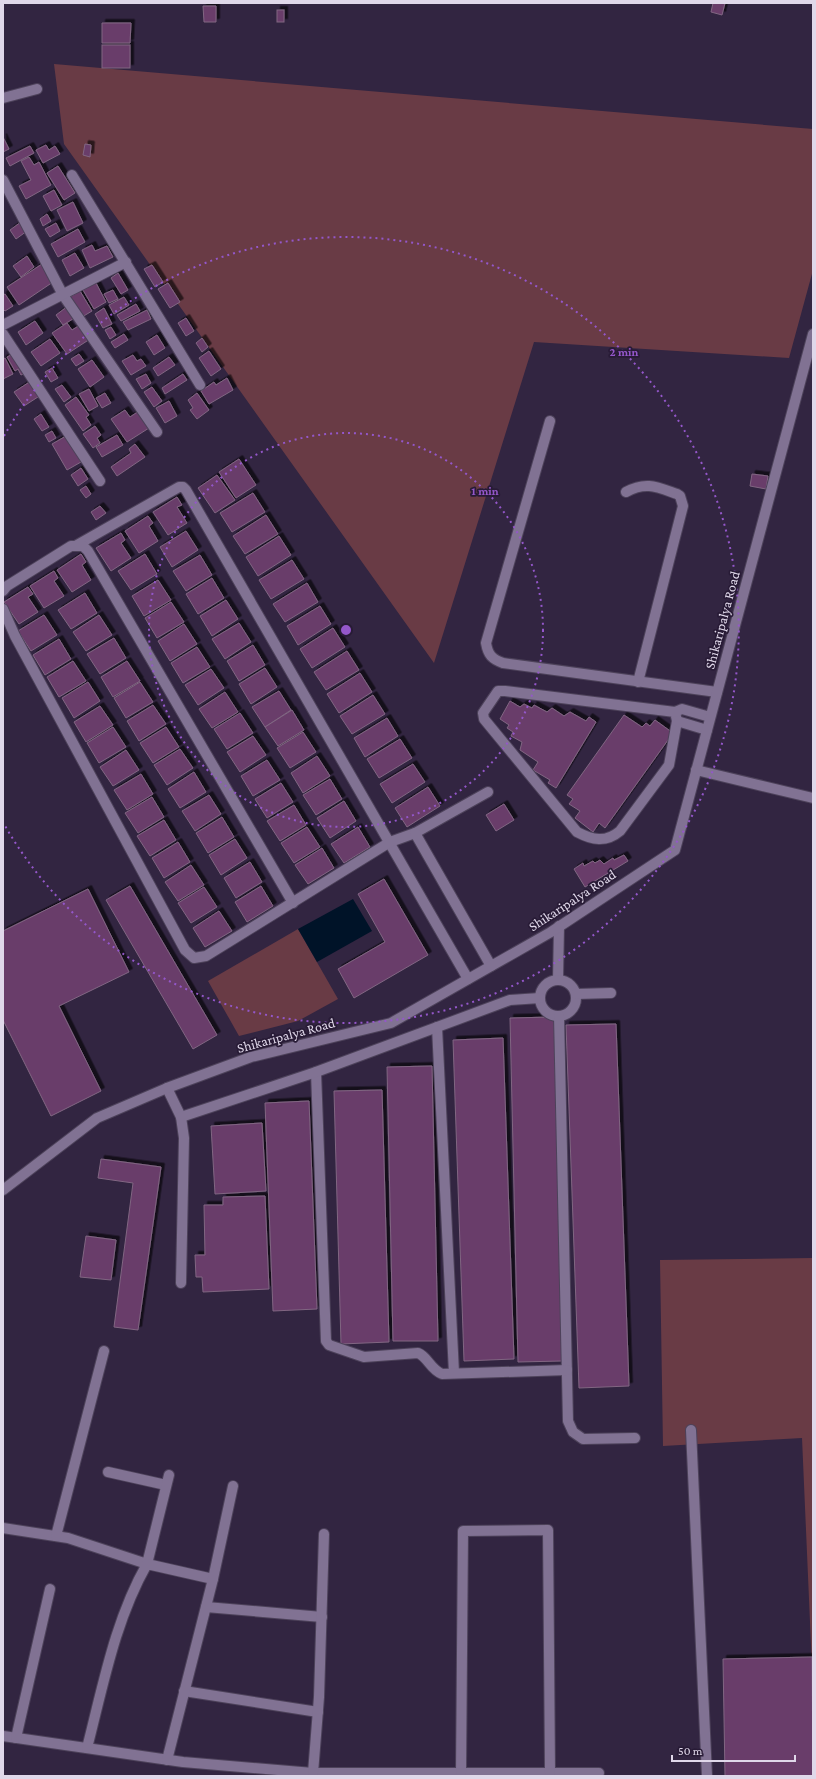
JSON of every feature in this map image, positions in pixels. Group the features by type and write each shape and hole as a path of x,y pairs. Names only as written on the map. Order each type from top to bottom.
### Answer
{"street":[{"path":"3,98 38,89"},
{"path":"72,175 200,385"},
{"path":"3,180 63,295 157,432"},
{"path":"3,325 126,262"},
{"path":"3,334 100,481"},
{"name":"Shikaripalya Road","path":"3,1190 97,1118 167,1088 251,1057 391,1023 559,926 675,850 813,334"},
{"path":"550,421 486,643 487,652 492,659 503,663 717,692"},
{"path":"626,492 639,486 650,485 677,494 680,496 683,506 638,682"},
{"path":"77,545 179,487 183,487 186,490 468,979"},
{"path":"3,591 6,586 71,546 83,546 88,551 293,903"},
{"path":"3,609 19,643 189,954 194,958 206,956 390,842 415,833 488,792"},
{"path":"707,730 676,716 498,691 482,713 484,719 577,832 587,837 600,840 614,836 620,831 669,765 676,716 682,709 710,717"},
{"path":"696,770 813,798"},
{"path":"415,833 491,966"},
{"path":"558,980 559,926"},
{"path":"558,980 569,984 576,994 576,1000 570,1011 559,1016 553,1015 543,1009 540,998 543,987 552,981 558,980"},
{"path":"576,994 611,993"},
{"path":"181,1118 316,1072 510,1000 540,998"},
{"path":"559,1016 568,1421 573,1432 584,1439 635,1438"},
{"path":"437,1027 454,1374"},
{"path":"316,1072 326,1341 329,1346 364,1357 418,1353 423,1355 435,1371 442,1374 567,1370"},
{"path":"167,1088 181,1118 184,1138 181,1283"},
{"path":"56,1536 104,1351"},
{"path":"691,1430 707,1776"},
{"path":"87,1748 119,1627 136,1583 147,1564 167,1480 108,1472"},
{"path":"167,1760 213,1579 233,1486"},
{"path":"3,1528 68,1538 147,1564 213,1579"},
{"path":"461,1773 463,1531 548,1530 550,1773"},
{"path":"313,1773 318,1712 324,1534"},
{"path":"16,1738 50,1589"},
{"path":"206,1608 322,1617"},
{"path":"184,1691 318,1712"},
{"path":"3,1736 167,1760 313,1773 600,1773"}],"shaded area":[{"path":"54,64 813,129 813,270 789,358 534,342 434,663 64,144"},
{"path":"298,929 338,999 298,1021 239,1036 208,981"},
{"path":"813,1258 813,1691 802,1438 663,1446 660,1260"}],"water":[{"path":"353,899 372,931 317,962 298,929"}],"building":[{"path":"713,3 725,3 722,15 711,12"},
{"path":"203,6 216,6 216,22 204,22"},
{"path":"277,10 284,10 284,22 277,22"},
{"path":"102,23 131,23 130,43 102,43"},
{"path":"102,45 130,45 130,68 102,68"},
{"path":"3,137 9,149 3,152"},
{"path":"85,144 91,145 90,157 83,155"},
{"path":"46,145 49,150 55,146 60,154 43,163 36,150"},
{"path":"30,146 34,153 10,166 6,158"},
{"path":"29,157 34,165 39,162 51,185 26,199 19,186 31,180 21,161"},
{"path":"58,166 75,193 64,200 47,173"},
{"path":"54,190 62,205 51,211 43,196"},
{"path":"73,202 83,223 67,231 57,210"},
{"path":"47,214 51,221 43,226 40,219"},
{"path":"21,222 27,231 16,239 10,230"},
{"path":"56,223 60,231 50,237 45,229"},
{"path":"78,229 85,242 58,257 51,244"},
{"path":"92,245 95,251 107,246 113,257 90,268 82,250"},
{"path":"75,253 84,268 70,276 62,260"},
{"path":"27,256 34,267 21,277 13,266"},
{"path":"42,264 53,282 19,305 7,287"},
{"path":"152,265 163,282 155,287 144,269"},
{"path":"118,273 128,290 121,294 111,278"},
{"path":"96,283 106,302 94,309 83,290"},
{"path":"168,283 180,302 170,308 158,289"},
{"path":"113,290 118,299 109,303 104,294"},
{"path":"80,291 92,311 82,317 70,297"},
{"path":"5,294 13,306 5,311 3,309 3,295"},
{"path":"124,297 129,305 114,314 109,305"},
{"path":"136,304 140,311 121,321 117,315"},
{"path":"68,306 76,317 63,325 56,315"},
{"path":"104,308 112,324 103,328 95,314"},
{"path":"147,310 151,319 128,330 123,322"},
{"path":"186,318 194,331 186,336 178,323"},
{"path":"35,321 43,333 26,345 18,332"},
{"path":"67,323 72,330 80,325 90,339 67,354 52,333"},
{"path":"111,327 116,335 110,339 105,330"},
{"path":"124,334 128,340 115,348 111,342"},
{"path":"157,335 165,348 154,355 146,342"},
{"path":"202,338 208,347 202,352 196,343"},
{"path":"50,339 60,353 41,366 31,352"},
{"path":"209,351 221,369 211,376 199,358"},
{"path":"15,353 25,373 21,375 18,369 15,371 7,357"},
{"path":"79,354 84,361 76,366 71,359"},
{"path":"133,355 137,361 141,359 146,366 131,375 122,361"},
{"path":"169,357 175,365 158,376 153,368"},
{"path":"5,358 13,374 3,379 3,359"},
{"path":"92,360 104,377 90,387 78,369"},
{"path":"52,368 58,378 51,382 45,372"},
{"path":"146,374 151,383 142,389 136,379"},
{"path":"183,374 187,380 165,394 162,388"},
{"path":"227,378 233,390 209,404 201,391 214,382 216,385"},
{"path":"31,381 41,395 24,406 14,392"},
{"path":"62,385 71,397 64,402 55,389"},
{"path":"152,387 162,401 154,407 144,392"},
{"path":"89,389 98,406 89,411 79,394"},
{"path":"105,393 111,403 102,408 96,398"},
{"path":"197,393 209,410 197,419 190,410 193,408 188,400"},
{"path":"76,397 89,415 86,417 91,425 83,431 65,405"},
{"path":"169,401 177,416 165,423 156,408"},
{"path":"125,410 130,417 139,411 149,428 127,442 111,419"},
{"path":"41,414 49,427 42,431 34,419"},
{"path":"95,426 101,435 97,438 100,443 93,448 83,434"},
{"path":"52,431 56,438 49,442 45,435"},
{"path":"117,435 123,445 102,457 96,447"},
{"path":"66,436 81,462 67,470 52,444"},
{"path":"135,444 145,457 117,476 111,467 131,453 129,449"},
{"path":"239,459 256,485 236,498 219,472"},
{"path":"81,468 88,479 78,486 71,475"},
{"path":"752,474 768,476 766,489 750,486"},
{"path":"217,475 235,500 215,513 198,488"},
{"path":"86,486 91,494 86,498 80,490"},
{"path":"253,493 265,512 232,532 220,513"},
{"path":"177,497 182,505 177,507 187,523 168,535 153,512"},
{"path":"100,506 106,513 96,520 91,512"},
{"path":"266,515 278,534 245,554 233,536"},
{"path":"148,516 153,523 149,526 158,541 139,553 125,531"},
{"path":"186,531 198,550 172,567 160,547"},
{"path":"121,533 125,540 121,543 131,558 111,571 96,548"},
{"path":"279,536 291,555 258,576 246,557"},
{"path":"81,554 86,562 82,565 91,580 72,592 57,570"},
{"path":"145,554 157,574 131,590 118,571"},
{"path":"200,555 212,575 186,591 173,571"},
{"path":"292,560 304,579 271,599 259,580"},
{"path":"54,571 58,578 54,581 64,596 44,608 30,586"},
{"path":"212,578 224,598 198,614 186,594"},
{"path":"158,580 171,600 144,616 132,596"},
{"path":"307,583 318,602 285,622 273,604"},
{"path":"28,587 33,594 28,597 38,612 19,624 4,602"},
{"path":"85,593 97,613 71,629 58,610"},
{"path":"226,600 238,619 212,636 200,616"},
{"path":"171,602 184,622 157,638 145,618"},
{"path":"320,606 331,624 298,645 287,626"},
{"path":"44,615 57,635 31,651 18,631"},
{"path":"99,615 112,635 86,651 73,632"},
{"path":"239,623 251,642 225,659 212,639"},
{"path":"184,624 197,644 170,661 158,641"},
{"path":"333,628 345,647 312,668 300,649"},
{"path":"114,638 126,658 100,674 87,654"},
{"path":"59,639 71,659 45,675 33,655"},
{"path":"253,645 265,665 239,681 227,661"},
{"path":"197,647 210,667 183,683 171,663"},
{"path":"347,651 359,670 326,690 314,672"},
{"path":"73,661 86,681 59,697 47,677"},
{"path":"127,661 140,681 113,697 101,677"},
{"path":"265,668 277,687 251,704 239,684"},
{"path":"211,669 224,688 198,705 185,685"},
{"path":"360,673 372,692 339,713 327,694"},
{"path":"88,682 100,701 74,718 62,698"},
{"path":"140,682 153,702 126,718 114,698"},
{"path":"279,691 291,710 265,727 252,707"},
{"path":"225,692 238,712 212,728 199,709"},
{"path":"373,695 385,714 352,734 340,716"},
{"path":"510,701 520,707 524,704 532,708 534,705 547,712 552,708 564,716 570,712 586,721 589,717 596,722 556,788 548,783 550,780 533,770 538,762 520,750 522,742 511,736 513,732 507,728 509,725 500,719"},
{"path":"153,705 166,724 139,741 127,721"},
{"path":"100,706 113,725 86,742 74,722"},
{"path":"292,710 304,730 278,746 265,727"},
{"path":"240,713 253,733 227,749 214,729"},
{"path":"624,715 642,727 646,723 650,726 655,720 673,733 605,828 599,823 593,832 575,818 580,811 569,804 573,799 567,795"},
{"path":"387,718 398,736 365,757 354,738"},
{"path":"113,727 126,747 99,763 87,743"},
{"path":"166,727 179,747 153,763 140,743"},
{"path":"303,732 316,752 290,768 277,748"},
{"path":"253,736 266,755 240,772 227,752"},
{"path":"400,739 412,758 379,778 367,759"},
{"path":"180,749 193,768 167,785 154,765"},
{"path":"126,750 139,770 113,786 100,767"},
{"path":"317,756 330,776 303,793 291,773"},
{"path":"267,760 280,780 253,796 241,776"},
{"path":"413,764 425,782 392,803 380,784"},
{"path":"194,772 206,792 180,808 168,789"},
{"path":"141,774 153,794 127,810 114,790"},
{"path":"330,779 342,799 316,815 303,795"},
{"path":"281,783 293,802 267,818 255,799"},
{"path":"428,787 440,806 407,827 395,808"},
{"path":"209,795 221,814 195,831 182,811"},
{"path":"152,797 164,817 138,833 125,813"},
{"path":"344,801 356,821 330,838 317,818"},
{"path":"504,804 514,820 496,831 486,815"},
{"path":"294,805 306,825 280,841 267,821"},
{"path":"222,817 234,837 208,853 196,833"},
{"path":"164,820 176,840 150,856 137,836"},
{"path":"307,827 320,847 294,863 281,843"},
{"path":"358,827 370,847 344,863 331,844"},
{"path":"235,839 247,858 221,875 209,855"},
{"path":"178,842 190,862 164,878 152,858"},
{"path":"322,848 334,868 308,884 295,865"},
{"path":"624,855 628,861 585,887 574,869 583,863 584,866 593,861 595,863 600,860 604,864 613,858 614,860"},
{"path":"250,862 262,882 236,898 224,878"},
{"path":"191,865 204,885 178,901 165,882"},
{"path":"384,879 428,955 354,998 338,969 385,942 358,894"},
{"path":"130,886 217,1035 193,1049 106,900"},
{"path":"261,886 273,906 247,922 235,902"},
{"path":"204,887 217,907 191,923 178,903"},
{"path":"88,889 129,972 59,1006 101,1091 51,1116 3,1020 3,931"},
{"path":"219,911 232,931 205,947 193,928"},
{"path":"554,1017 562,1361 518,1362 510,1018"},
{"path":"616,1024 629,1386 579,1388 566,1025"},
{"path":"503,1038 514,1359 464,1361 453,1040"},
{"path":"432,1066 438,1341 393,1341 387,1067"},
{"path":"382,1090 389,1342 341,1344 334,1091"},
{"path":"309,1101 317,1309 273,1311 265,1103"},
{"path":"262,1123 266,1191 215,1194 211,1126"},
{"path":"101,1159 161,1167 138,1330 114,1327 133,1183 98,1178"},
{"path":"265,1196 269,1289 203,1292 202,1277 196,1277 195,1255 205,1255 204,1205 223,1205 223,1197"},
{"path":"86,1236 116,1240 111,1280 80,1277"},
{"path":"812,1657 813,1776 725,1776 723,1659"}]}
